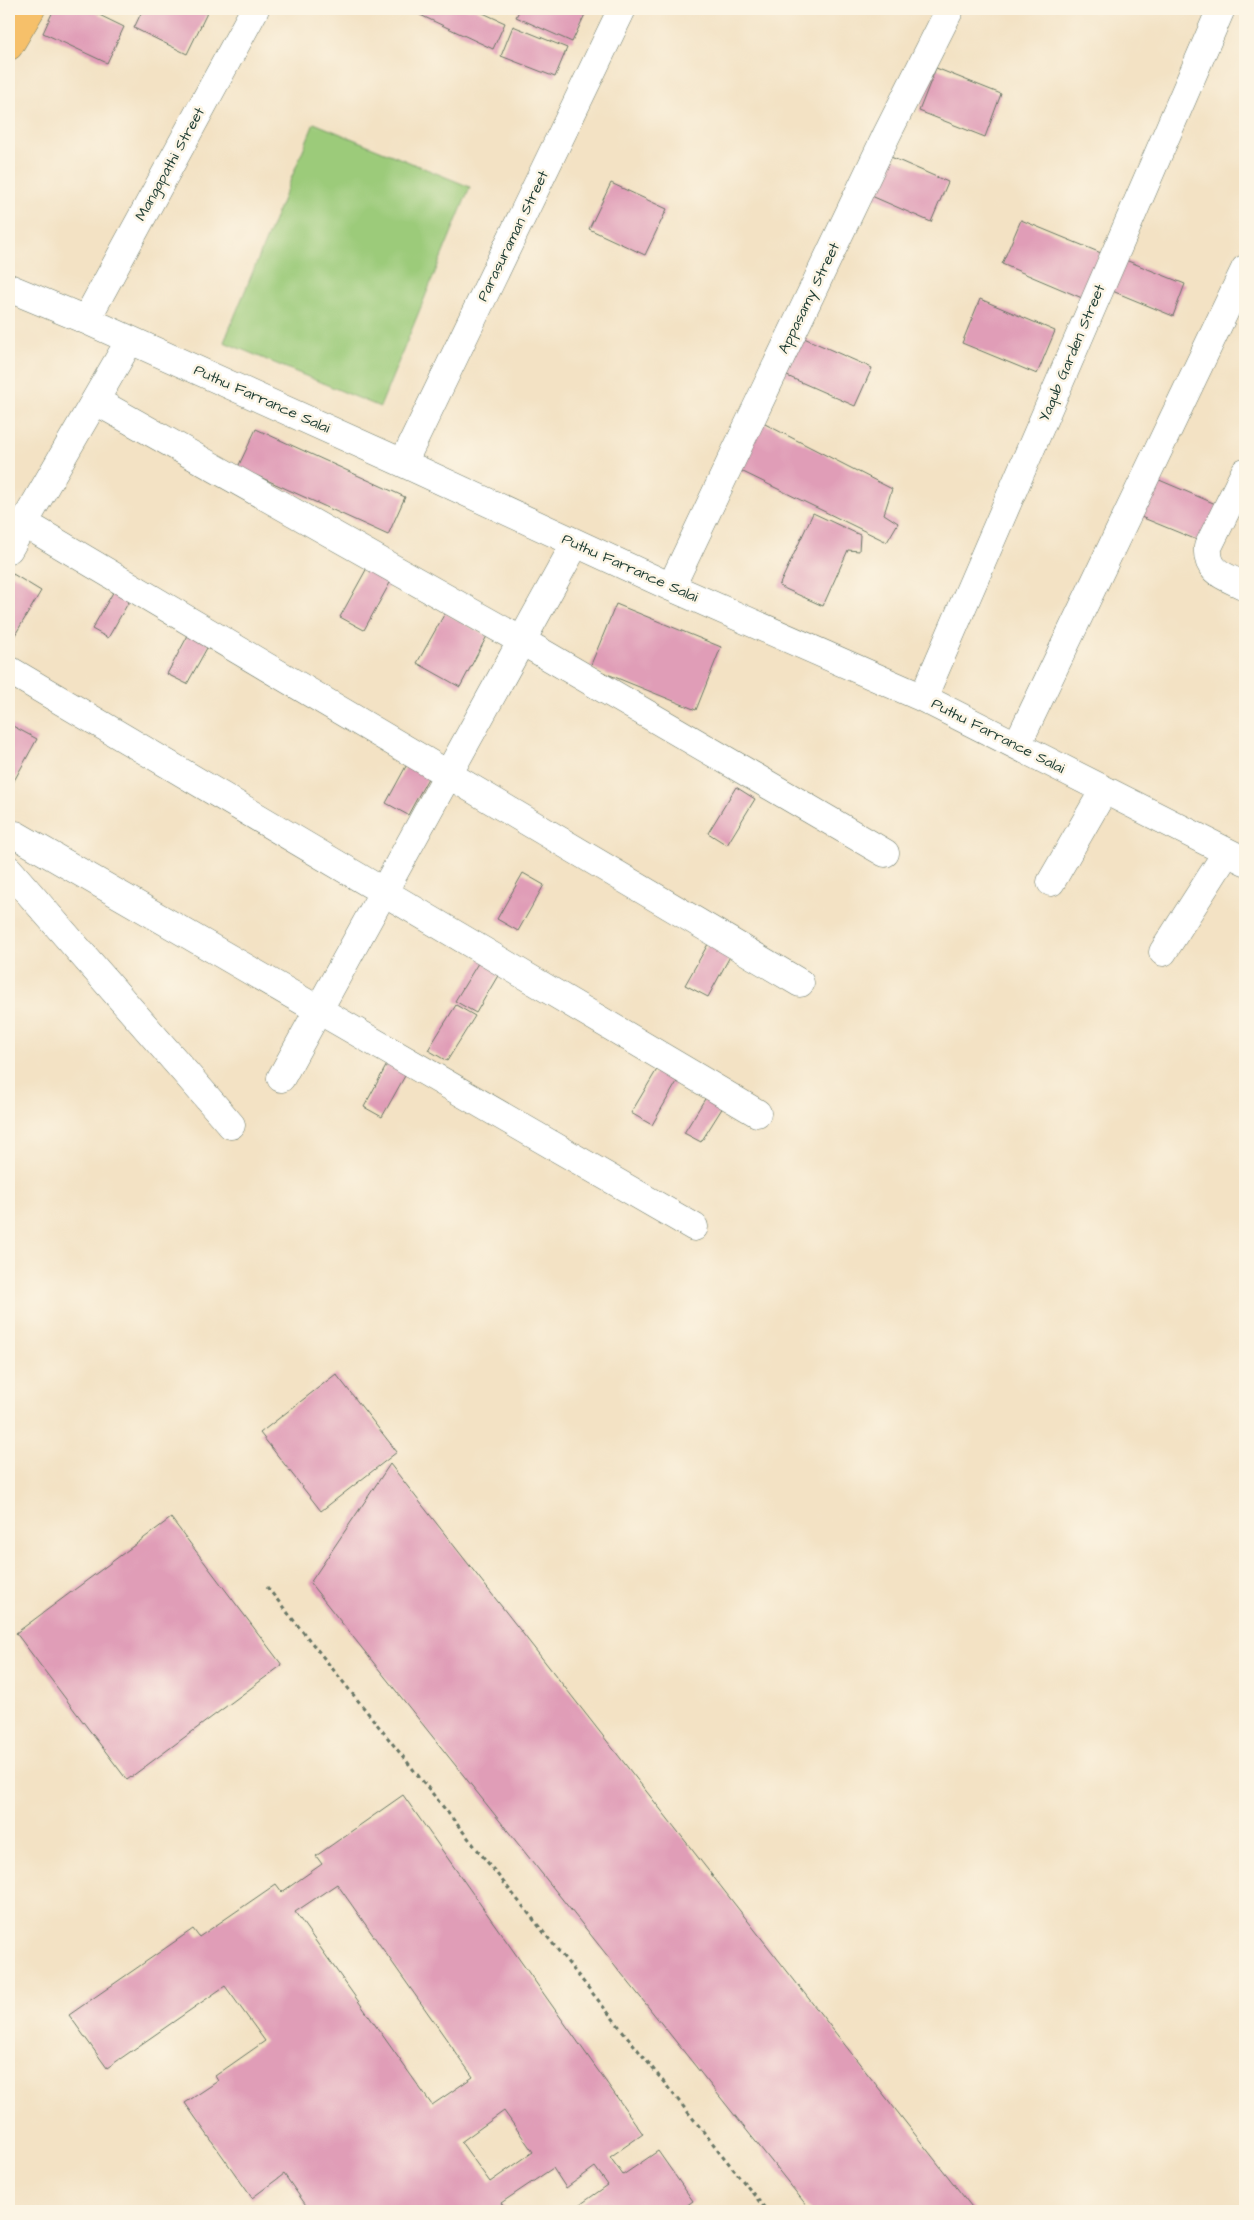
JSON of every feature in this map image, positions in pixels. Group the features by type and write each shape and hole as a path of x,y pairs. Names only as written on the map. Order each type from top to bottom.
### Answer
{"main road":[{"path":"9,46 30,9"}],"street":[{"name":"Mangapathi Street","path":"86,320 255,9"},
{"name":"Parasuraman Street","path":"403,463 622,9"},
{"name":"Appasamy Street","path":"671,588 887,134 950,9"},
{"name":"Yaqub Garden Street","path":"923,698 1221,9"},
{"path":"1016,745 1245,269"},
{"name":"Puthu Farrance Salai","path":"9,288 86,320 403,463 671,588 923,698 1236,856"},
{"path":"9,549 130,340"},
{"path":"96,401 522,642 885,853"},
{"path":"1245,472 1208,546 1207,556 1208,562 1217,571 1245,586"},
{"path":"24,523 800,983"},
{"path":"281,1078 575,544"},
{"path":"9,670 757,1113"},
{"path":"1051,882 1104,790"},
{"path":"16,835 694,1227"},
{"path":"1163,952 1236,856"},
{"path":"9,870 231,1125"}],"path":[{"path":"267,1587 768,2211"}],"green space":[{"path":"314,123 470,187 380,407 224,342"}],"building":[{"path":"54,9 87,9 124,27 107,63 43,33"},
{"path":"143,9 203,9 208,11 187,54 134,28"},
{"path":"418,9 474,9 505,23 493,49 416,13"},
{"path":"520,9 587,10 572,42 516,17"},
{"path":"513,26 567,48 555,77 501,56"},
{"path":"936,68 1001,94 985,137 919,111"},
{"path":"884,154 948,182 931,222 867,194"},
{"path":"611,183 667,209 645,255 589,229"},
{"path":"1021,220 1101,253 1082,298 1002,264"},
{"path":"1123,259 1185,284 1173,316 1110,290"},
{"path":"980,299 1055,331 1037,374 962,343"},
{"path":"795,334 872,368 855,406 778,372"},
{"path":"761,422 892,489 884,514 898,523 887,542 739,470"},
{"path":"256,429 405,497 388,535 238,467"},
{"path":"1157,479 1218,505 1202,542 1141,517"},
{"path":"813,513 860,535 859,551 848,550 823,606 779,586"},
{"path":"367,568 391,581 364,630 340,617"},
{"path":"13,574 41,591 12,640 9,638 9,581"},
{"path":"119,582 135,591 108,638 92,629"},
{"path":"616,604 721,647 696,710 590,667"},
{"path":"445,613 487,636 460,687 417,663"},
{"path":"192,628 212,639 187,684 167,674"},
{"path":"9,724 37,739 9,790"},
{"path":"411,757 433,769 408,815 386,803"},
{"path":"736,787 755,799 727,845 708,833"},
{"path":"523,873 544,885 518,931 497,919"},
{"path":"712,937 734,949 708,997 685,985"},
{"path":"483,955 503,967 476,1013 455,1001"},
{"path":"456,1005 475,1016 447,1061 428,1050"},
{"path":"391,1057 410,1067 382,1117 364,1107"},
{"path":"662,1061 682,1073 652,1125 631,1113"},
{"path":"711,1089 728,1099 701,1142 684,1133"},
{"path":"336,1374 397,1452 321,1511 260,1433"},
{"path":"390,1464 975,2211 811,2211 310,1583"},
{"path":"171,1518 282,1665 127,1780 16,1633"},
{"path":"403,1795 643,2134 610,2157 623,2175 658,2151 693,2201 679,2211 571,2211 608,2185 595,2167 566,2188 553,2168 501,2203 507,2211 310,2211 284,2174 252,2198 185,2103 218,2081 215,2076 265,2041 225,1986 107,2068 69,2015 193,1929 199,1937 276,1884 282,1892 322,1864 316,1856","holes":["337,1884 473,2077 432,2105 295,1912","504,2111 533,2152 490,2182 461,2142"]}]}
